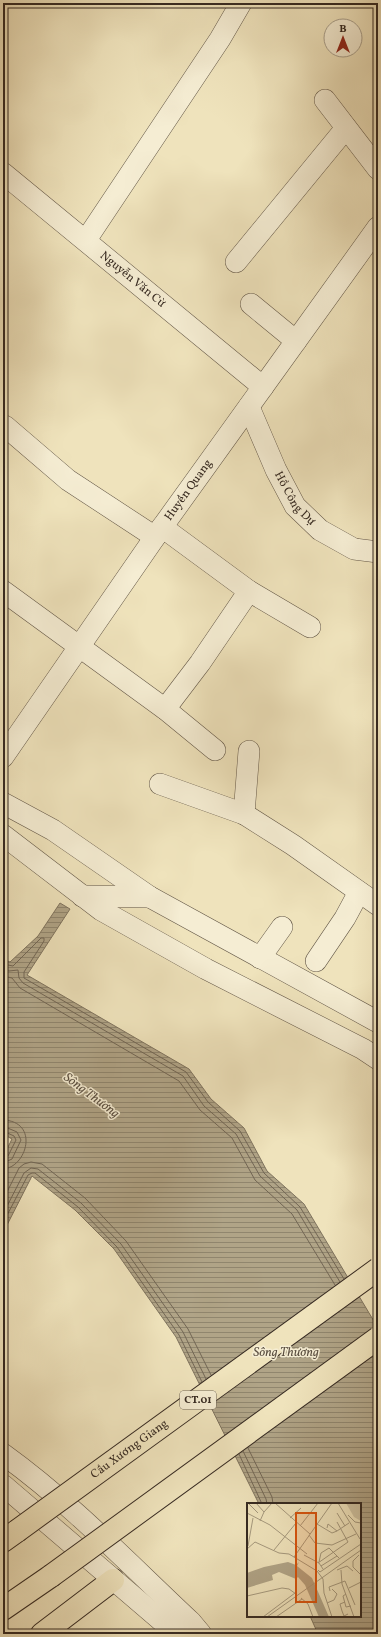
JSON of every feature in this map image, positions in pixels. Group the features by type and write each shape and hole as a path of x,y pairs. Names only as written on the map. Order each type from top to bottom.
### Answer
{"main road":[{"name":"Cầu Xương Giang","path":"10,1536 378,1269"},
{"path":"3,1609 51,1576 378,1338"},
{"path":"42,1634 113,1580"}],"street":[{"path":"86,240 220,39 241,3"},
{"path":"325,100 378,169"},
{"path":"236,262 346,128"},
{"name":"Nguyễn Văn Cừ","path":"7,183 86,240 262,387"},
{"name":"Huyền Quang","path":"3,757 78,646 158,532 378,227"},
{"path":"251,304 296,341"},
{"name":"Hồ Công Dự","path":"249,407 276,470 295,506 320,530 354,549 378,552"},
{"path":"5,426 68,480 158,532 249,591 310,627"},
{"path":"3,591 165,709 215,750"},
{"path":"165,709 200,663 249,591"},
{"path":"244,814 249,751"},
{"path":"160,784 244,814 293,845 378,905"},
{"path":"3,803 53,830 150,897 378,1022"},
{"path":"3,835 101,910 137,932 363,1049 378,1059"},
{"path":"316,961 345,918 358,892"},
{"path":"82,896 150,897"},
{"path":"260,958 282,927"},
{"path":"3,1454 25,1470 123,1557 191,1622 201,1634"},
{"path":"3,1485 177,1634"}],"water":[{"name":"Sông Thương","path":"60,903 70,909 27,975 189,1069 211,1099 244,1128 267,1171 304,1204 378,1328 378,1634 318,1634 310,1617 361,1617 361,1503 259,1503 176,1337 114,1249 75,1210 32,1176 6,1227 3,1226 3,1157 12,1139 3,1134 3,959 10,962 38,936"}]}
